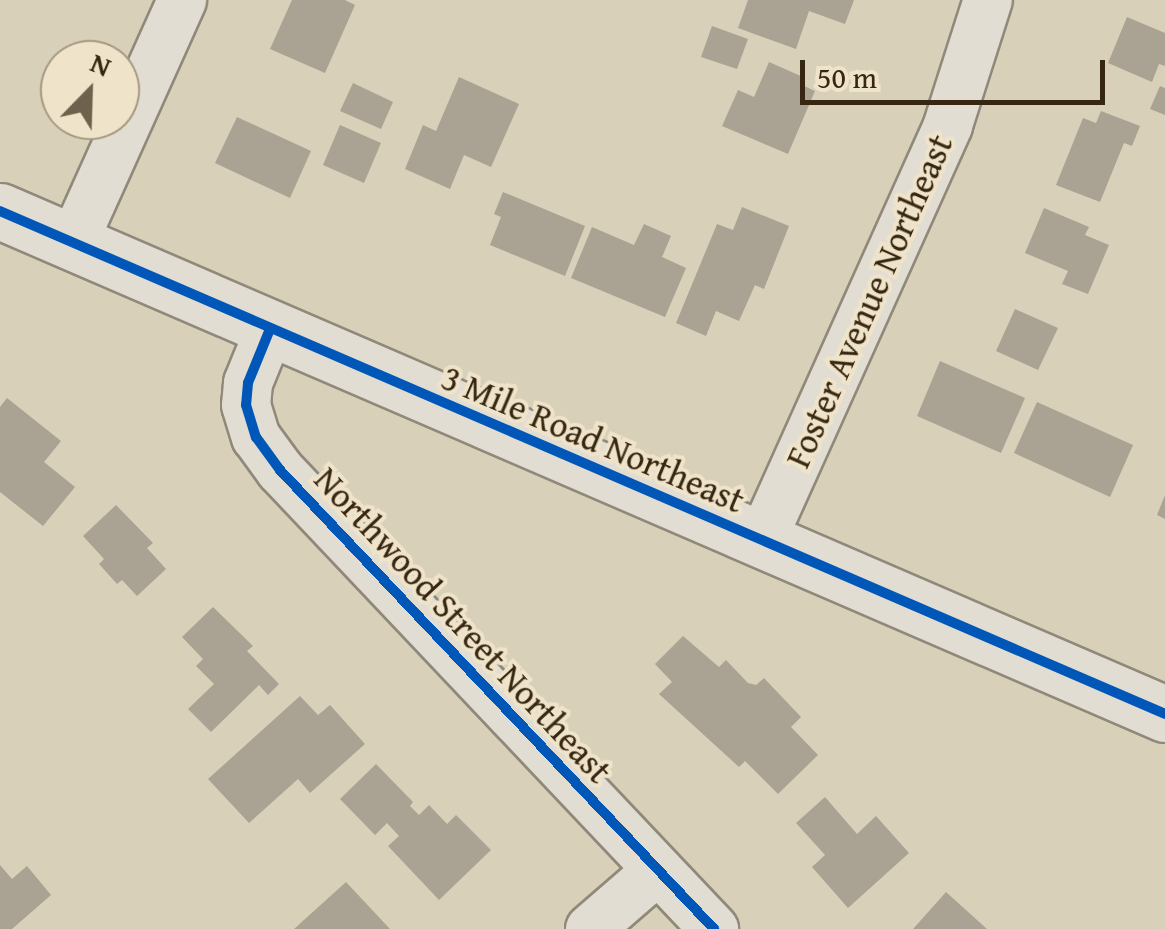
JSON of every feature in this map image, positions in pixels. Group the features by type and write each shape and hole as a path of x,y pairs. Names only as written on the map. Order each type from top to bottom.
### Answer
{"main road":[{"name":"3 Mile Road Northeast","path":"0,211 1165,714"}],"street":[{"path":"73,243 182,0"},
{"name":"Foster Avenue Northeast","path":"761,542 948,125 988,0"},
{"name":"Northwood Street Northeast","path":"270,329 248,384 246,406 256,437 280,470 714,929"},
{"path":"590,929 657,871"}],"building":[{"path":"292,0 345,0 355,5 325,73 270,49"},
{"path":"748,0 854,0 845,24 809,11 796,49 738,28"},
{"path":"1127,17 1165,33 1165,66 1159,64 1152,82 1108,63"},
{"path":"712,26 748,39 737,69 701,57"},
{"path":"769,62 803,77 800,84 815,91 788,154 722,126 738,90 754,97"},
{"path":"459,77 519,104 491,167 464,155 450,189 405,169 423,125 436,131"},
{"path":"353,83 393,102 381,129 340,111"},
{"path":"1160,86 1165,88 1165,115 1150,109"},
{"path":"1101,111 1140,126 1132,146 1124,143 1100,202 1056,185 1083,118 1096,123"},
{"path":"237,117 311,151 290,198 215,163"},
{"path":"340,125 381,143 364,183 323,165"},
{"path":"503,192 585,226 565,276 490,245 501,217 494,214"},
{"path":"742,207 789,226 764,289 755,285 739,321 716,311 706,336 676,323 717,224 733,230"},
{"path":"1044,208 1089,227 1085,235 1109,245 1088,294 1062,284 1068,271 1025,253"},
{"path":"644,224 671,236 662,257 686,268 665,317 571,278 592,227 634,245"},
{"path":"1015,309 1058,328 1038,370 996,351"},
{"path":"940,361 1025,398 1001,453 917,416"},
{"path":"7,398 61,441 44,462 75,487 43,526 0,492 0,407"},
{"path":"1037,402 1133,445 1110,497 1014,453"},
{"path":"1165,495 1165,519 1157,515"},
{"path":"116,505 153,543 147,548 166,569 137,596 122,580 117,584 99,564 104,559 83,536"},
{"path":"213,607 253,646 247,651 279,684 268,695 259,685 211,732 188,709 214,684 196,666 203,659 182,637"},
{"path":"683,636 719,667 726,660 748,683 756,685 764,678 801,717 791,727 818,755 778,794 745,761 739,767 659,694 672,682 655,664"},
{"path":"300,696 318,715 330,705 365,744 310,793 298,779 249,823 208,779"},
{"path":"376,764 413,802 410,806 419,815 429,805 447,824 456,815 491,850 439,900 388,846 399,836 387,823 375,835 340,799"},
{"path":"825,797 857,834 876,816 909,853 848,908 812,867 825,855 796,823"},
{"path":"0,865 12,879 27,866 51,895 12,929 0,929"},
{"path":"346,882 390,929 294,929"},
{"path":"946,892 987,929 913,929"}],"cycle path":[{"path":"0,211 1165,714"},
{"path":"270,329 248,383 246,405 256,437 280,470 714,929"}]}
